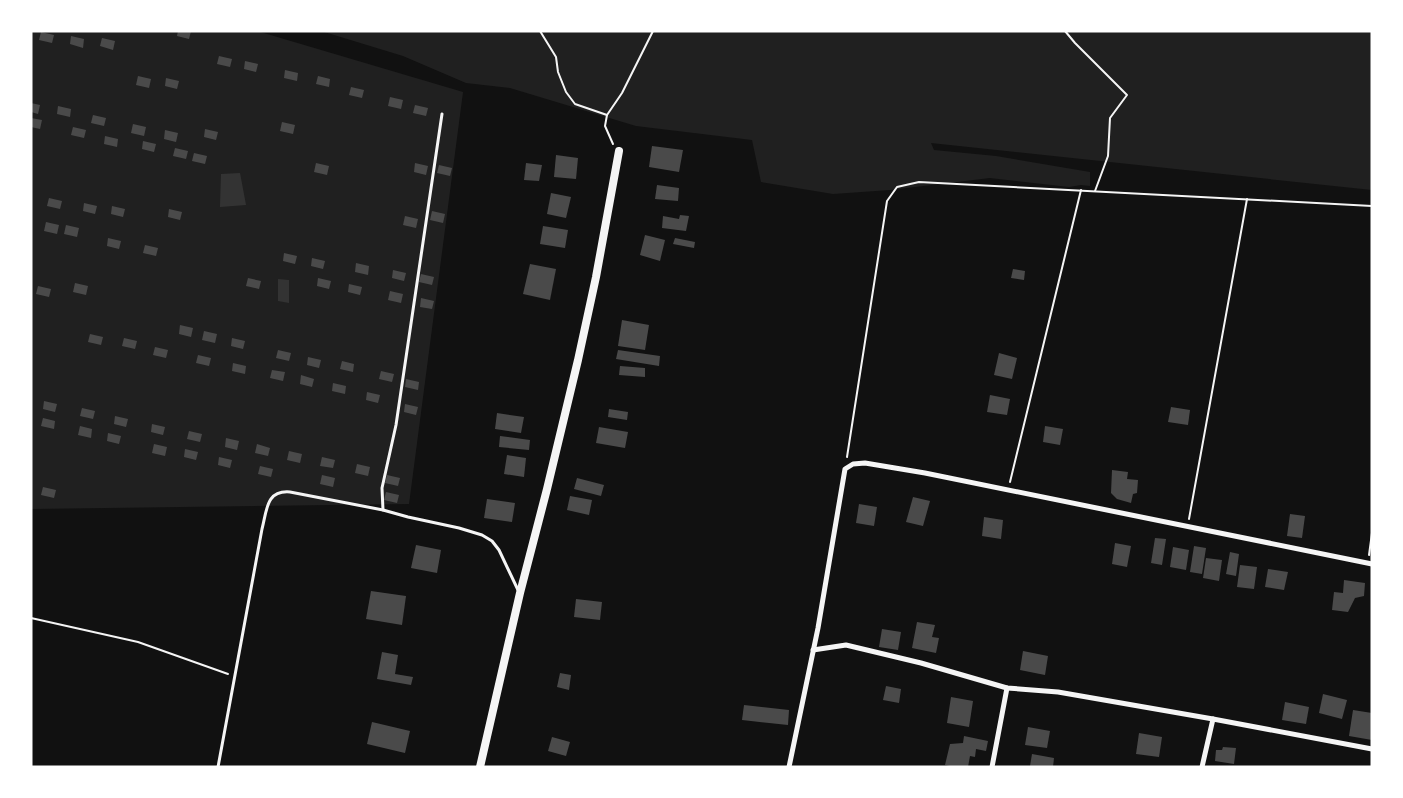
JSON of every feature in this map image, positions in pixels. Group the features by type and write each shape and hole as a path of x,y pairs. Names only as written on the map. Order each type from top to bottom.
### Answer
{"street":[{"path":"480,767 520,593 578,360 596,277 619,152"},
{"path":"789,767 813,650 845,469 853,464 865,463 925,473 1370,563"},
{"path":"813,650 846,645 921,663 1007,688 1058,692 1372,749"},
{"path":"992,767 1007,688"},
{"path":"1202,767 1213,719"}],"lane":[{"path":"383,510 382,488 396,425 442,114"},
{"path":"218,767 262,529 268,504 273,495 281,491 290,492 383,510 482,535 492,541 499,550 520,593"}],"path":[{"path":"540,31 556,57 558,72 566,92 575,104 607,115"},
{"path":"619,152 612,143 605,126 607,115 622,93 653,31"},
{"path":"1065,31 1128,95 1110,118 1108,156 1094,191"},
{"path":"845,469 887,201 897,187 919,182 1372,206"},
{"path":"1008,489 1081,190"},
{"path":"1188,527 1247,199"},
{"path":"1370,563 1372,533"},
{"path":"31,618 138,642 235,676"}],"shaded area":[{"path":"31,31 257,31 463,92 409,504 31,509"},
{"path":"321,31 1372,31 1372,190 931,143 934,150 996,156 1090,172 1090,186 1069,187 990,178 890,190 833,194 761,182 752,140 636,126 510,88 466,83 403,56"},
{"path":"240,173 246,205 220,207 221,174"},
{"path":"278,279 289,280 289,303 278,301"}],"building":[{"path":"178,31 191,31 189,39 177,36"},
{"path":"41,32 54,35 52,43 39,40"},
{"path":"71,36 84,39 83,48 70,44"},
{"path":"102,38 115,41 113,50 100,46"},
{"path":"219,56 232,59 230,67 217,64"},
{"path":"245,61 258,64 256,72 244,69"},
{"path":"285,70 298,73 297,81 284,78"},
{"path":"138,76 151,79 149,88 136,85"},
{"path":"318,76 330,79 329,87 316,84"},
{"path":"166,78 179,81 177,89 165,86"},
{"path":"351,87 364,90 362,98 349,95"},
{"path":"390,97 403,100 401,109 388,106"},
{"path":"31,103 40,105 38,114 31,112"},
{"path":"415,105 428,108 426,116 413,113"},
{"path":"58,106 71,109 70,117 57,114"},
{"path":"93,115 106,118 104,126 91,123"},
{"path":"31,118 42,120 40,129 31,127"},
{"path":"282,122 295,125 293,134 280,131"},
{"path":"133,124 146,127 144,136 131,133"},
{"path":"73,127 86,130 84,138 71,135"},
{"path":"205,129 218,132 216,140 204,137"},
{"path":"165,130 178,133 176,142 164,139"},
{"path":"105,136 118,139 117,147 104,144"},
{"path":"143,141 156,144 154,152 142,149"},
{"path":"652,146 683,150 679,172 649,167"},
{"path":"175,148 188,151 186,159 173,156"},
{"path":"194,153 207,156 205,164 192,161"},
{"path":"556,155 578,158 576,179 554,177"},
{"path":"316,163 329,166 327,175 314,172"},
{"path":"415,163 428,166 426,175 414,172"},
{"path":"526,163 542,165 539,181 524,180"},
{"path":"439,165 452,168 450,176 437,173"},
{"path":"657,185 679,188 678,201 655,199"},
{"path":"551,193 571,197 566,218 547,214"},
{"path":"49,198 62,201 60,209 47,206"},
{"path":"84,203 97,206 95,214 83,211"},
{"path":"112,206 125,209 123,217 111,214"},
{"path":"169,209 182,212 180,220 168,217"},
{"path":"432,211 445,214 443,223 430,220"},
{"path":"680,215 689,216 686,231 662,228 663,216 679,219"},
{"path":"405,216 418,219 416,228 403,225"},
{"path":"46,222 59,225 57,234 44,231"},
{"path":"66,225 79,228 77,237 64,234"},
{"path":"543,226 568,230 565,248 540,244"},
{"path":"645,235 665,240 660,261 640,255"},
{"path":"108,238 121,241 119,249 107,246"},
{"path":"675,238 695,242 694,248 673,244"},
{"path":"145,245 158,248 156,256 143,253"},
{"path":"284,253 297,256 295,264 283,261"},
{"path":"312,258 325,261 323,269 311,266"},
{"path":"356,263 369,266 368,275 355,272"},
{"path":"530,264 556,269 550,300 523,294"},
{"path":"1013,269 1025,271 1024,280 1011,278"},
{"path":"393,270 406,273 404,281 392,278"},
{"path":"421,274 434,277 432,285 419,282"},
{"path":"248,278 261,281 259,289 246,286"},
{"path":"318,278 331,281 329,289 317,286"},
{"path":"75,283 88,286 86,295 73,292"},
{"path":"349,284 362,287 360,295 348,292"},
{"path":"38,286 51,289 49,297 36,294"},
{"path":"390,291 403,294 401,303 388,300"},
{"path":"421,298 434,301 432,309 420,307"},
{"path":"622,320 649,325 645,350 618,346"},
{"path":"180,325 193,328 191,337 179,334"},
{"path":"204,331 217,334 215,343 202,340"},
{"path":"90,334 103,337 101,345 88,342"},
{"path":"124,338 137,341 135,349 122,346"},
{"path":"232,338 245,341 243,349 231,346"},
{"path":"155,347 168,350 166,358 153,355"},
{"path":"278,350 291,353 289,361 276,358"},
{"path":"618,350 660,356 659,366 616,359"},
{"path":"999,353 1017,358 1012,379 994,375"},
{"path":"198,355 211,358 209,366 196,363"},
{"path":"308,357 321,360 319,368 307,365"},
{"path":"342,361 354,364 353,372 340,369"},
{"path":"233,363 246,366 245,374 232,371"},
{"path":"620,366 645,368 645,377 619,375"},
{"path":"272,370 285,372 283,381 270,378"},
{"path":"381,371 394,374 392,382 379,379"},
{"path":"301,375 314,379 312,387 300,384"},
{"path":"406,379 419,382 418,390 405,387"},
{"path":"333,383 346,386 345,394 332,391"},
{"path":"367,392 380,395 378,403 366,400"},
{"path":"990,395 1010,399 1007,415 987,412"},
{"path":"44,401 57,404 55,412 43,409"},
{"path":"405,404 418,407 416,415 404,412"},
{"path":"1171,407 1190,410 1188,425 1168,422"},
{"path":"82,408 95,411 93,419 80,416"},
{"path":"609,409 628,412 627,420 608,417"},
{"path":"497,413 524,417 521,433 495,429"},
{"path":"115,416 128,419 126,427 114,424"},
{"path":"43,418 55,421 54,429 41,426"},
{"path":"152,424 165,427 163,435 151,432"},
{"path":"80,426 92,429 91,438 78,435"},
{"path":"1045,426 1063,429 1060,445 1043,442"},
{"path":"599,427 628,432 625,448 596,443"},
{"path":"189,431 202,434 200,442 187,439"},
{"path":"108,433 121,436 119,444 107,441"},
{"path":"500,436 530,440 529,450 499,447"},
{"path":"226,438 239,441 237,450 225,447"},
{"path":"154,444 167,447 165,456 152,453"},
{"path":"257,444 270,448 268,456 255,453"},
{"path":"185,449 198,452 196,460 184,457"},
{"path":"289,451 302,454 300,463 287,460"},
{"path":"507,455 526,458 524,477 504,474"},
{"path":"219,457 232,460 230,468 218,465"},
{"path":"322,457 335,460 333,468 320,466"},
{"path":"357,464 370,467 368,476 355,473"},
{"path":"260,466 273,469 271,477 258,474"},
{"path":"1112,470 1128,472 1127,479 1138,480 1137,493 1133,494 1131,503 1117,499 1111,493"},
{"path":"322,475 335,478 333,487 320,484"},
{"path":"387,475 400,478 398,486 385,483"},
{"path":"577,478 604,485 601,496 574,489"},
{"path":"43,487 56,490 54,498 41,495"},
{"path":"386,492 399,495 397,503 384,500"},
{"path":"570,496 592,500 589,515 567,510"},
{"path":"913,497 930,501 923,526 906,522"},
{"path":"487,499 515,503 512,522 484,518"},
{"path":"859,504 877,507 874,526 856,523"},
{"path":"1290,514 1305,516 1302,538 1287,536"},
{"path":"984,517 1003,520 1001,539 982,536"},
{"path":"1155,538 1166,539 1162,565 1151,563"},
{"path":"1115,543 1131,546 1127,567 1112,564"},
{"path":"416,545 441,550 437,573 411,568"},
{"path":"1194,546 1206,548 1202,574 1190,572"},
{"path":"1173,547 1189,550 1186,570 1170,567"},
{"path":"1230,552 1239,554 1236,576 1226,574"},
{"path":"1206,558 1222,560 1219,581 1203,578"},
{"path":"1240,565 1257,567 1254,589 1237,587"},
{"path":"1268,569 1288,572 1284,590 1265,587"},
{"path":"1344,580 1365,583 1364,596 1355,598 1348,612 1332,610 1334,592 1343,593"},
{"path":"371,591 406,596 402,625 366,619"},
{"path":"576,599 602,602 600,620 574,617"},
{"path":"917,622 935,625 932,637 939,638 936,653 912,648"},
{"path":"882,629 901,632 898,650 879,647"},
{"path":"1023,651 1048,656 1045,675 1020,670"},
{"path":"382,652 398,655 395,674 413,677 411,685 377,679"},
{"path":"560,673 571,675 569,690 557,687"},
{"path":"886,686 901,689 899,703 883,700"},
{"path":"1323,694 1347,700 1342,719 1319,713"},
{"path":"951,697 973,701 969,727 947,723"},
{"path":"1285,702 1309,707 1306,724 1282,720"},
{"path":"744,705 789,710 788,725 742,720"},
{"path":"1353,710 1372,713 1372,740 1349,736"},
{"path":"372,722 410,731 405,753 367,744"},
{"path":"1028,727 1050,731 1047,748 1025,745"},
{"path":"1139,733 1162,737 1159,757 1136,754"},
{"path":"964,736 988,741 986,751 976,749 975,757 970,756 968,767 945,765 950,744 963,743"},
{"path":"552,737 570,742 566,756 548,751"},
{"path":"1223,747 1236,748 1234,764 1215,761 1216,750 1222,750"},
{"path":"1032,754 1054,758 1053,767 1030,766"}]}
